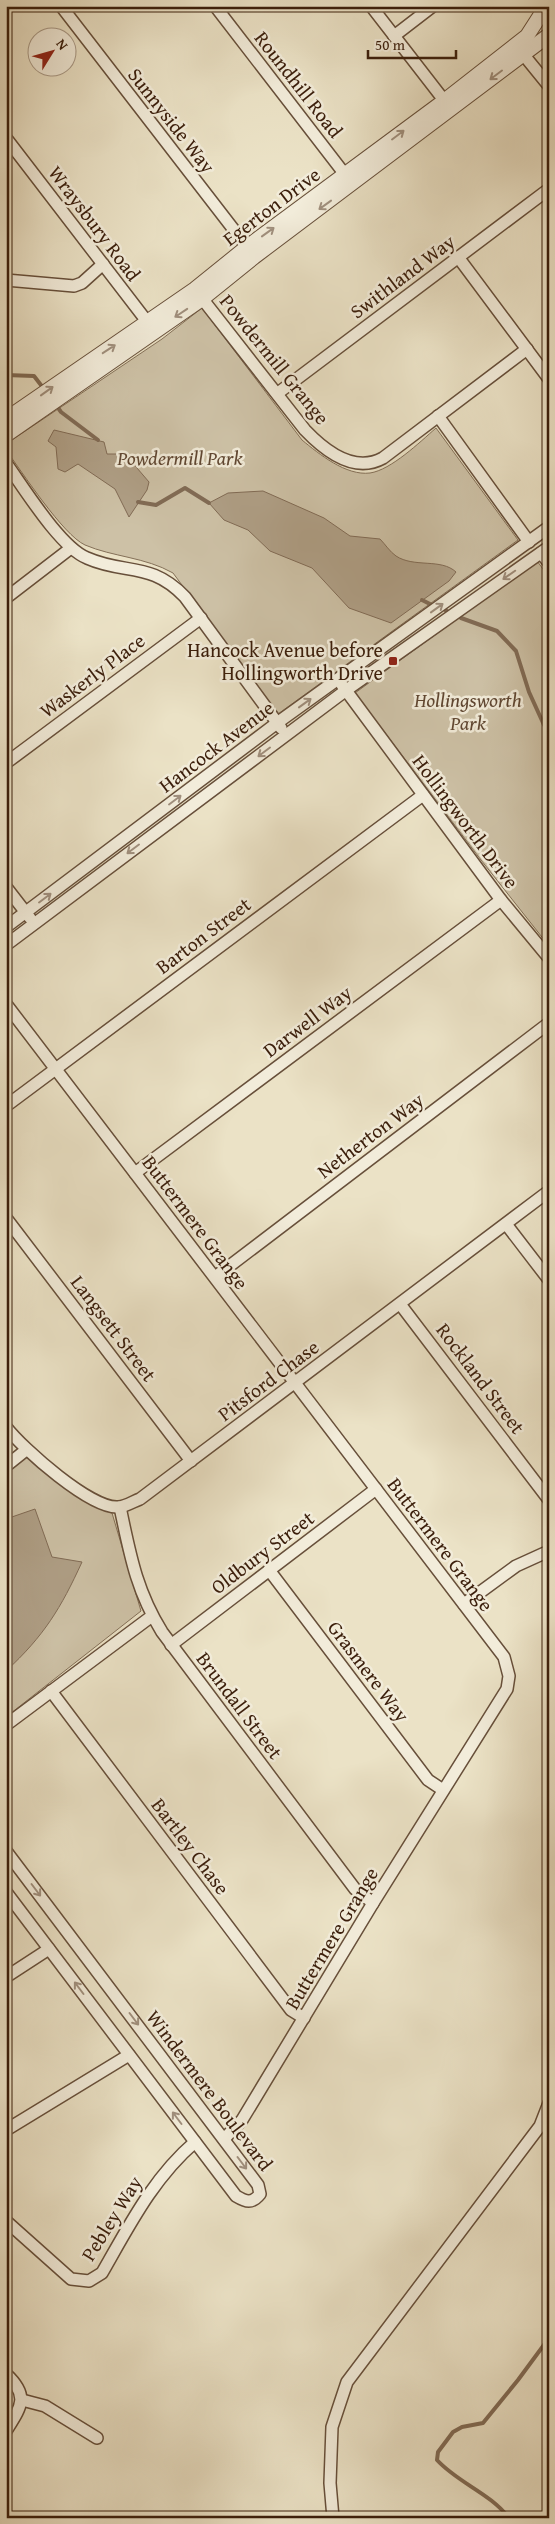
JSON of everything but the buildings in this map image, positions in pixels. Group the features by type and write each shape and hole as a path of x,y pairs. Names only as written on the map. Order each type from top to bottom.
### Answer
{"street":[{"name":"Sunnyside Way","path":"61,6 250,252"},
{"name":"Roundhill Road","path":"215,6 349,180"},
{"path":"371,6 448,105"},
{"path":"394,36 433,6"},
{"name":"Egerton Drive","path":"448,105 527,36 546,10"},
{"name":"Egerton Drive","path":"6,435 30,411 71,380 125,353 151,327 198,294 250,252 448,105 549,35"},
{"path":"523,54 549,86"},
{"name":"Wraysbury Road","path":"6,138 151,327"},
{"name":"Swithland Way","path":"278,393 549,188"},
{"path":"458,257 549,379"},
{"path":"6,280 74,286 82,283 103,264"},
{"name":"Powdermill Grange","path":"198,294 278,393 290,412 320,446 360,465 371,464 383,458 527,349"},
{"name":"Egerton Drive","path":"6,419 30,411"},
{"path":"438,416 530,542"},
{"path":"6,463 71,548 88,559 152,573 173,584 286,735"},
{"name":"Hancock Avenue","path":"6,927 277,723 549,527"},
{"path":"6,598 71,548"},
{"path":"545,550 549,563"},
{"name":"Hancock Avenue","path":"6,945 345,691 545,550"},
{"name":"Waskerly Place","path":"6,763 200,618"},
{"name":"Hollingworth Drive","path":"338,679 500,900 549,958"},
{"name":"Barton Street","path":"6,1106 423,795"},
{"path":"6,887 34,923"},
{"name":"Darwell Way","path":"135,1173 500,900"},
{"name":"Buttermere Grange","path":"6,1004 504,1657 509,1676 507,1689 373,1903 242,2120 224,2139"},
{"name":"Netherton Way","path":"215,1277 549,1023"},
{"name":"Pitsford Chase","path":"120,1508 140,1499 296,1384 549,1191"},
{"name":"Langsett Street","path":"6,1218 191,1461"},
{"path":"506,1224 549,1280"},
{"name":"Rockland Street","path":"400,1304 549,1500"},
{"path":"6,1427 26,1450 79,1491 106,1506 120,1508"},
{"path":"6,1466 26,1450"},
{"name":"Oldbury Street","path":"172,1644 376,1489"},
{"name":"Brundall Street","path":"120,1508 135,1573 146,1607 355,1889 373,1903"},
{"path":"464,1604 516,1566 549,1551"},
{"name":"Grasmere Way","path":"269,1570 428,1780 443,1790"},
{"path":"6,1725 152,1616"},
{"name":"Bartley Chase","path":"51,1691 291,2010 304,2018"},
{"name":"Windermere Boulevard","path":"6,1851 258,2185 260,2194 255,2200 246,2202 236,2196 6,1892"},
{"path":"6,1977 49,1949"},
{"path":"6,2130 129,2055"},
{"path":"333,2518 330,2483 332,2427 347,2382 540,2126 549,2103"},
{"name":"Pebley Way","path":"6,2221 71,2279 89,2281 102,2273 155,2184 177,2157 195,2142"},
{"path":"6,2374 19,2389 22,2400 22,2405 6,2431"},
{"path":"22,2400 46,2406 97,2438"}],"green space":[{"name":"Powdermill Park","path":"202,308 302,440 316,451 342,468 361,473 370,473 387,467 396,461 436,428 518,540 278,714 173,573 151,564 96,549 76,539 43,502 6,450 6,444 162,339"},
{"name":"Hollingsworth Park","path":"537,561 549,577 549,946 481,860 355,693"},
{"path":"27,1456 82,1499 112,1513 141,1611 6,1717 6,1473"}],"shaded area":[{"path":"54,430 104,442 107,454 125,454 149,482 147,490 129,517 115,489 78,464 65,472 58,469 56,447 48,441"},
{"path":"263,491 324,518 350,536 380,539 396,556 403,560 443,565 456,572 449,581 391,623 349,608 312,568 270,551 248,530 224,520 209,503 228,493"},
{"path":"35,1509 52,1557 82,1562 67,1594 50,1621 31,1646 6,1671 6,1519"}],"waterway":[{"path":"6,375 34,376 44,389"},
{"path":"56,405 61,412 98,440"},
{"path":"138,502 156,505 185,488 209,503"},
{"path":"422,600 432,605"},
{"path":"461,618 497,631 516,651 529,692 544,725"},
{"path":"509,2518 493,2502 445,2468 437,2460 438,2452 453,2432 462,2427 483,2423 549,2338"}],"place":[{"name":"Hancock Avenue before Hollingworth Drive","path":"393,661"}]}
